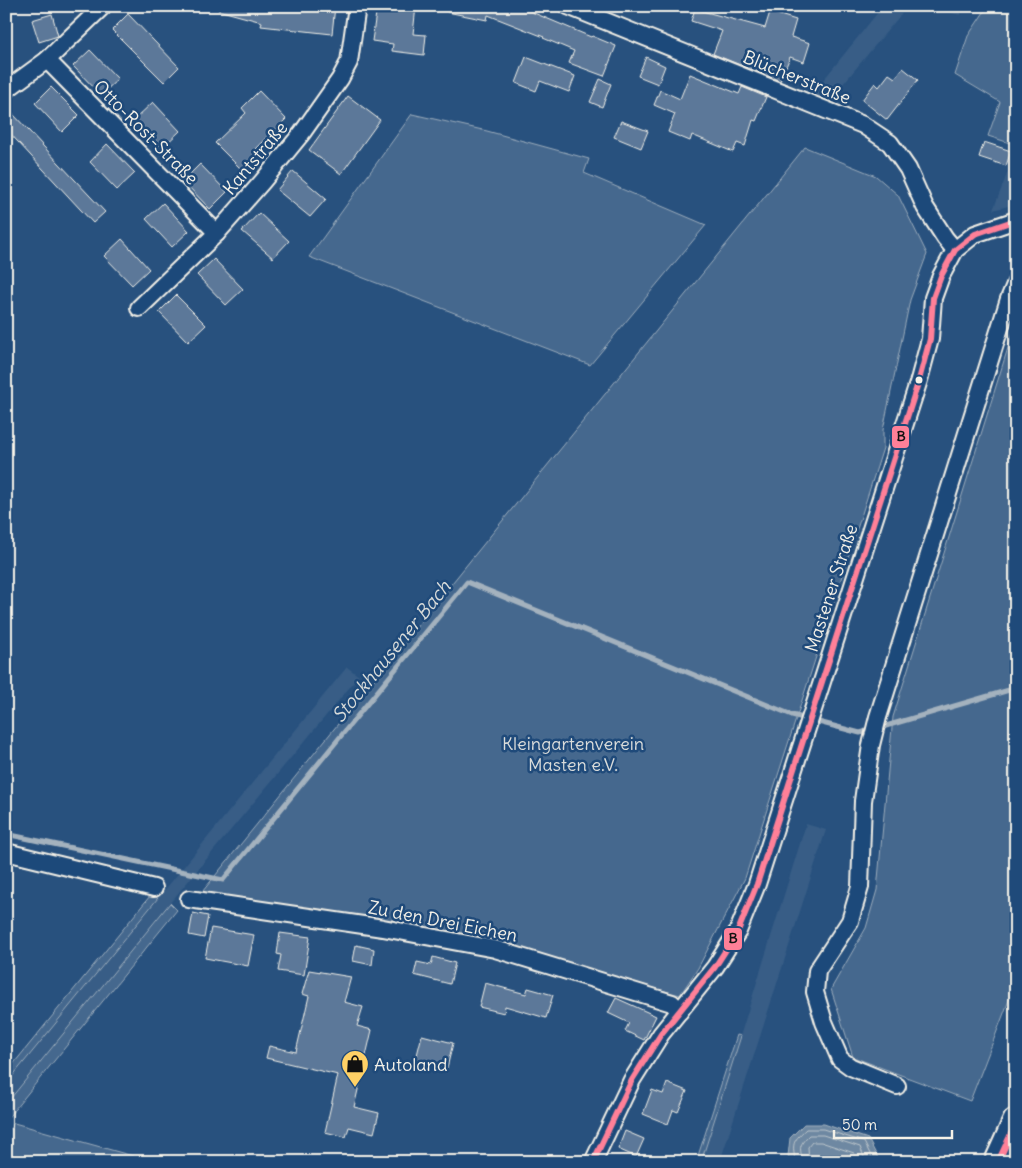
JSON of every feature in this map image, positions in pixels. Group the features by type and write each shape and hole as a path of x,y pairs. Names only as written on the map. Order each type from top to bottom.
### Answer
{"main road":[{"path":"998,1162 1016,1122"}],"street":[{"path":"6,90 47,60 104,6"},
{"name":"Kantstraße","path":"139,308 217,233 302,133 340,79 349,62 357,6"},
{"name":"Blücherstraße","path":"568,6 863,125 890,144 908,169 925,207 945,238 956,250"},
{"name":"Otto-Rost-Straße","path":"47,60 217,233"},
{"name":"Mastener Straße","path":"594,1162 632,1080 661,1034 696,992 724,953 738,931 757,884 919,380 930,338 933,298 941,276 956,250 975,234 1016,220"},
{"path":"897,1086 851,1067 840,1059 824,1022 815,992 817,971 850,921 860,887 863,801 871,745 878,717 1009,299 1016,282"},
{"path":"6,852 154,888"},
{"name":"Zu den Drei Eichen","path":"188,899 383,928 495,949 672,1003 680,1012"}],"shaded area":[{"path":"883,6 908,6 838,90 832,103 812,94"},
{"path":"922,6 966,6 960,15"},
{"path":"1016,147 1016,204 993,210 1009,169"},
{"path":"347,667 359,676 6,1104 6,1084"},
{"path":"806,824 826,830 720,1162 701,1162"}],"green space":[{"path":"988,6 1016,6 1016,145 988,136 1000,102 955,75 968,36"},
{"path":"412,114 487,131 589,159 584,173 706,225 590,365 309,257"},
{"name":"Kleingartenverein Masten e.V.","path":"805,147 876,176 898,195 927,254 910,300 883,430 883,448 745,878 698,968 680,995 494,945 198,897"},
{"path":"1016,322 1016,982 970,1101 853,1057 831,989 866,928 877,890 893,717"},
{"path":"150,896 158,898 6,1084 6,1073"},
{"path":"170,903 177,910 6,1120 6,1104"},
{"path":"737,1035 741,1036 701,1162 696,1162"},
{"path":"14,1123 133,1156 128,1162 6,1162 6,1134"}],"water":[{"path":"804,1124 824,1124 868,1139 878,1158 876,1162 792,1162 788,1156 790,1138"}],"building":[{"path":"219,6 335,6 332,34 261,26 262,22 218,10"},
{"path":"377,6 416,6 413,34 426,35 424,55 392,51 393,44 372,41"},
{"path":"447,6 523,6 523,8 534,13 616,46 604,76 569,63 574,51 544,37 488,15 487,20 447,12"},
{"path":"695,9 765,28 770,12 796,20 791,37 810,43 804,62 790,57 780,81 713,54 722,31 691,21"},
{"path":"52,14 58,36 39,42 32,20"},
{"path":"128,14 179,67 164,82 112,30"},
{"path":"90,50 118,79 101,95 73,66"},
{"path":"526,57 575,76 569,92 540,81 536,91 516,83"},
{"path":"646,57 665,66 658,84 638,76"},
{"path":"903,68 918,80 887,120 862,100 875,83 879,87 889,74 895,78"},
{"path":"690,74 739,94 742,87 766,97 756,121 753,120 745,146 737,143 733,152 692,135 690,141 668,132 675,114 654,105 660,90 680,99"},
{"path":"600,79 611,84 602,107 590,102"},
{"path":"51,87 79,115 62,132 35,103"},
{"path":"259,91 286,119 256,149 261,154 243,171 215,143 246,113 242,108"},
{"path":"348,96 380,120 341,174 309,150"},
{"path":"153,102 180,131 162,148 135,119"},
{"path":"13,114 105,212 93,223 6,129 6,120"},
{"path":"621,121 648,131 641,148 614,137"},
{"path":"984,142 1011,151 1006,166 979,157"},
{"path":"107,144 135,173 117,190 90,162"},
{"path":"200,164 227,192 210,209 183,181"},
{"path":"293,171 326,199 310,217 277,190"},
{"path":"163,203 189,231 172,247 146,219"},
{"path":"259,213 289,241 273,258 242,231"},
{"path":"122,239 149,269 132,285 104,256"},
{"path":"214,259 243,289 226,305 197,275"},
{"path":"176,295 206,325 188,342 159,312"},
{"path":"193,913 208,916 204,938 189,935"},
{"path":"211,928 254,935 248,966 205,958"},
{"path":"280,933 310,937 304,975 278,971 281,955 277,954"},
{"path":"356,945 374,949 372,965 353,961"},
{"path":"433,957 455,963 450,984 414,975 417,962 431,965"},
{"path":"309,970 351,977 344,1002 363,1007 357,1026 372,1030 354,1107 379,1113 374,1133 349,1127 346,1137 325,1132 338,1075 266,1058 269,1046 296,1052 309,996 302,994"},
{"path":"485,983 526,994 528,988 553,995 546,1018 505,1006 504,1013 479,1007"},
{"path":"616,998 656,1016 644,1040 625,1031 629,1023 608,1013"},
{"path":"422,1035 453,1043 446,1072 415,1063"},
{"path":"667,1083 687,1091 678,1112 673,1110 668,1124 643,1114 652,1090 663,1094"},
{"path":"625,1131 644,1139 636,1157 618,1149"}],"waterway":[{"name":"Stockhausener Bach","path":"6,834 223,880 467,582 792,715 860,733 871,730"},
{"name":"Stockhausener Bach","path":"879,728 1016,688"}],"transit line":[{"name":"B","path":"593,1162 632,1080 661,1034 715,967 738,931 757,884 919,380 930,339 933,298 941,276 955,250 975,234 1016,220"},
{"name":"B","path":"998,1162 1016,1123"}],"place":[{"name":"Autoland","path":"355,1088"}]}
